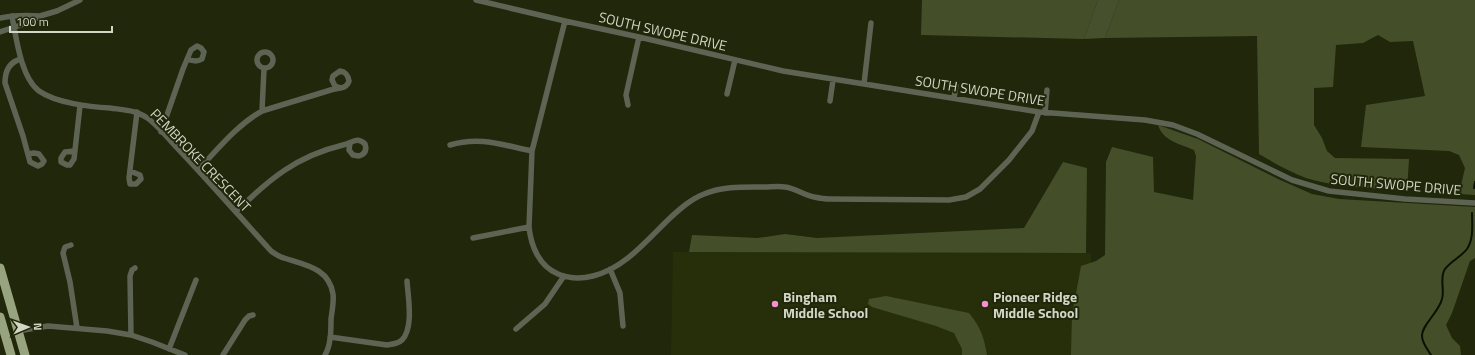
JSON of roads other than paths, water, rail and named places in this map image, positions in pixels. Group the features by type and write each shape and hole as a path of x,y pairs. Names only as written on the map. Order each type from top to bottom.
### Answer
{"main road":[{"path":"0,268 25,355"},
{"path":"0,317 11,355"}],"street":[{"path":"0,32 57,11 80,0"},
{"name":"SOUTH SWOPE DRIVE","path":"476,0 783,72 1042,112 1144,120 1173,125 1197,134 1292,180 1329,191 1405,199 1475,202"},
{"path":"0,18 28,15 40,16"},
{"name":"PEMBROKE CRESCENT","path":"12,16 21,59 31,82 39,91 49,96 80,106 138,112 149,119 198,170 271,251 283,258 308,265 320,272 326,278 332,288 333,296 330,337 325,355"},
{"path":"564,21 532,151 529,227 532,243 541,261 553,272 564,276 581,278 601,274 621,264 684,205 703,194 720,188 786,187 814,197 829,199 948,200 966,197 980,189 1009,160 1032,131 1042,112 1047,90"},
{"path":"864,84 872,23"},
{"path":"628,105 626,95 639,37"},
{"path":"21,59 16,60 9,65 5,74 5,83 28,154"},
{"path":"161,132 187,59"},
{"path":"727,94 735,60"},
{"path":"262,111 264,69"},
{"path":"830,101 833,80"},
{"path":"954,98 956,85"},
{"path":"198,170 232,135 252,117 262,111 341,88"},
{"path":"75,151 80,106"},
{"path":"130,171 138,112"},
{"path":"450,146 463,142 480,140 532,151"},
{"path":"236,212 268,182 285,169 320,151 350,143"},
{"path":"473,238 529,227"},
{"path":"72,245 65,247 64,253 77,328"},
{"path":"131,336 130,276 132,270 135,268"},
{"path":"610,269 620,292 623,326"},
{"path":"516,329 545,304 564,276"},
{"path":"169,349 196,280"},
{"path":"330,337 387,345 396,344 401,341 407,334 410,323 407,281"},
{"path":"223,355 245,320 249,316 253,316"},
{"path":"18,332 48,326 107,331 131,336 185,355"}],"waterway":[{"path":"1474,188 1475,182"},
{"path":"1431,355 1423,341 1422,332 1442,299 1443,272 1450,263 1465,252 1471,241 1472,213"}],"place":[{"name":"Bingham Middle School","path":"775,304"},
{"name":"Pioneer Ridge Middle School","path":"985,304"}]}
